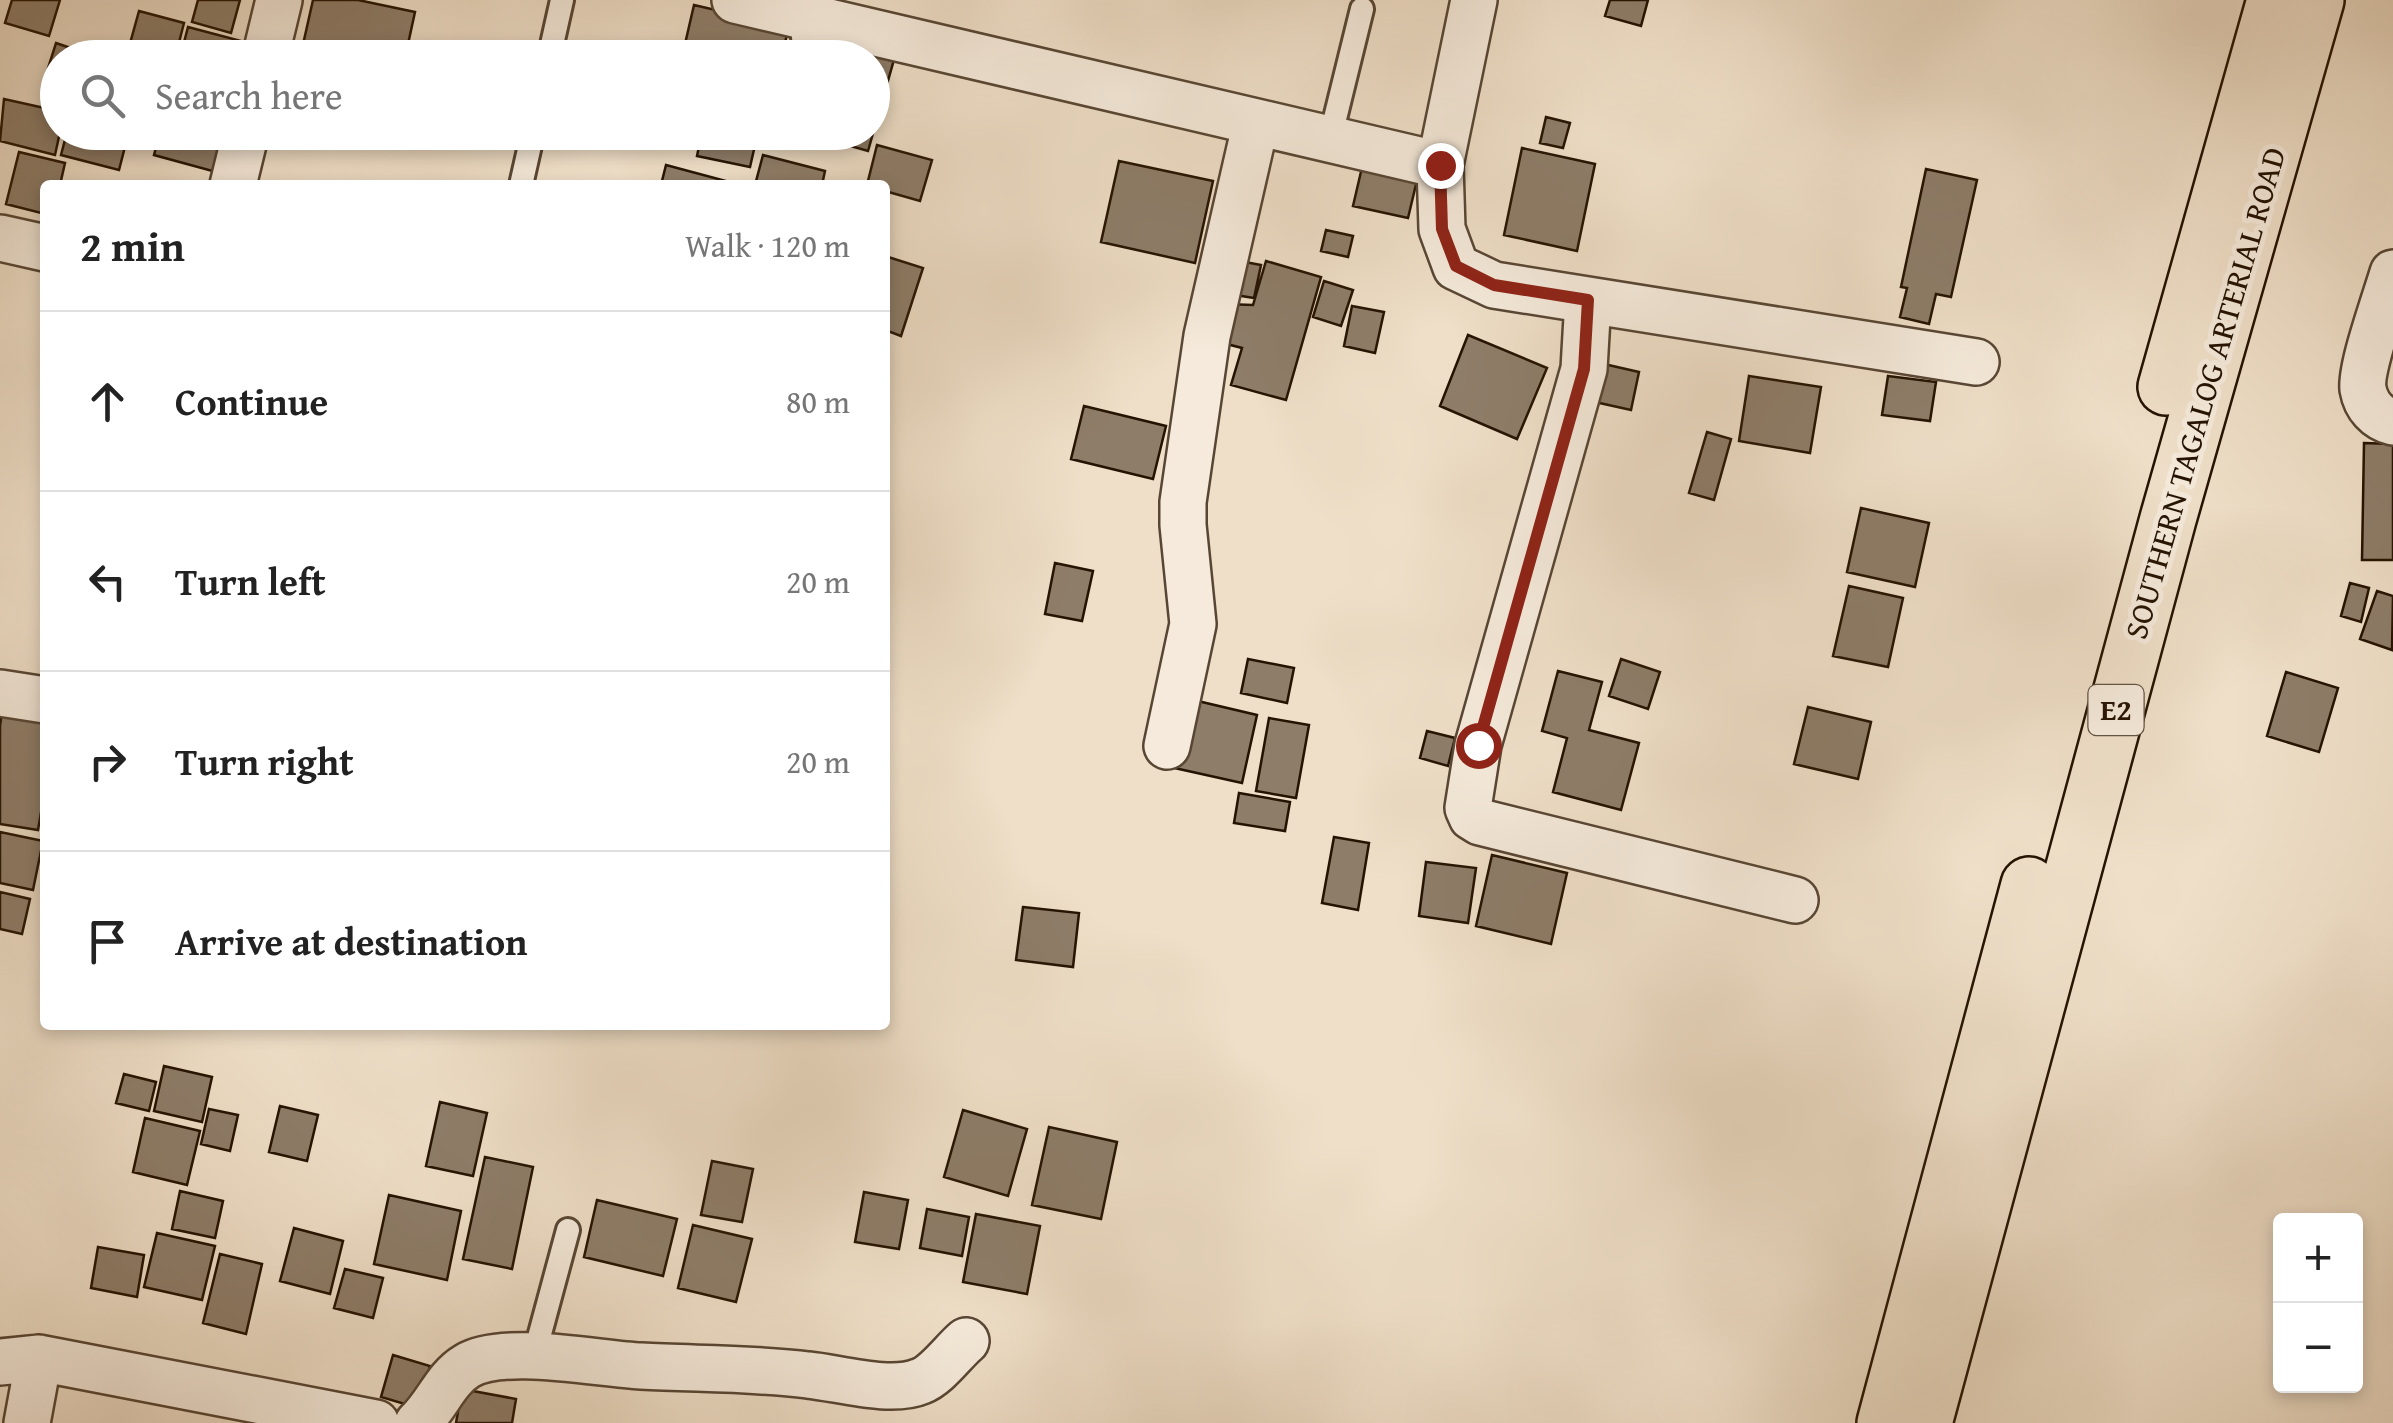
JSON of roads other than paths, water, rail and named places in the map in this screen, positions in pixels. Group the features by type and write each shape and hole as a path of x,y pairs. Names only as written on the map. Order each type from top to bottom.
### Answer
{"highway":[{"name":"SOUTHERN TAGALOG ARTERIAL ROAD","path":"1885,1423 2125,532 2275,0"},
{"name":"SOUTHERN TAGALOG ARTERIAL ROAD","path":"1924,1423 2162,538 2316,0"}],"street":[{"path":"269,40 279,0"},
{"path":"734,0 803,37"},
{"path":"1474,0 1440,165 1442,229 1456,266 1494,285 1976,362"},
{"path":"890,53 1256,122 1440,165"},
{"path":"1166,746 1194,624 1182,526 1183,502 1207,336 1256,122"},
{"path":"234,180 242,150"},
{"path":"0,238 40,247"},
{"path":"2393,273 2362,385 2368,405 2383,420 2393,422"},
{"path":"1588,300 1584,369 1478,745 1468,808 1480,822 1795,900"},
{"path":"0,693 40,699"},
{"path":"425,1417 448,1383 468,1365 493,1358 534,1356 636,1366 804,1374 885,1386 922,1381 966,1341"},
{"path":"27,1423 20,1360 376,1423"}],"lane":[{"path":"554,40 562,0"},
{"path":"1330,139 1362,9"},
{"path":"522,180 529,150"},
{"path":"534,1356 568,1230"}]}
